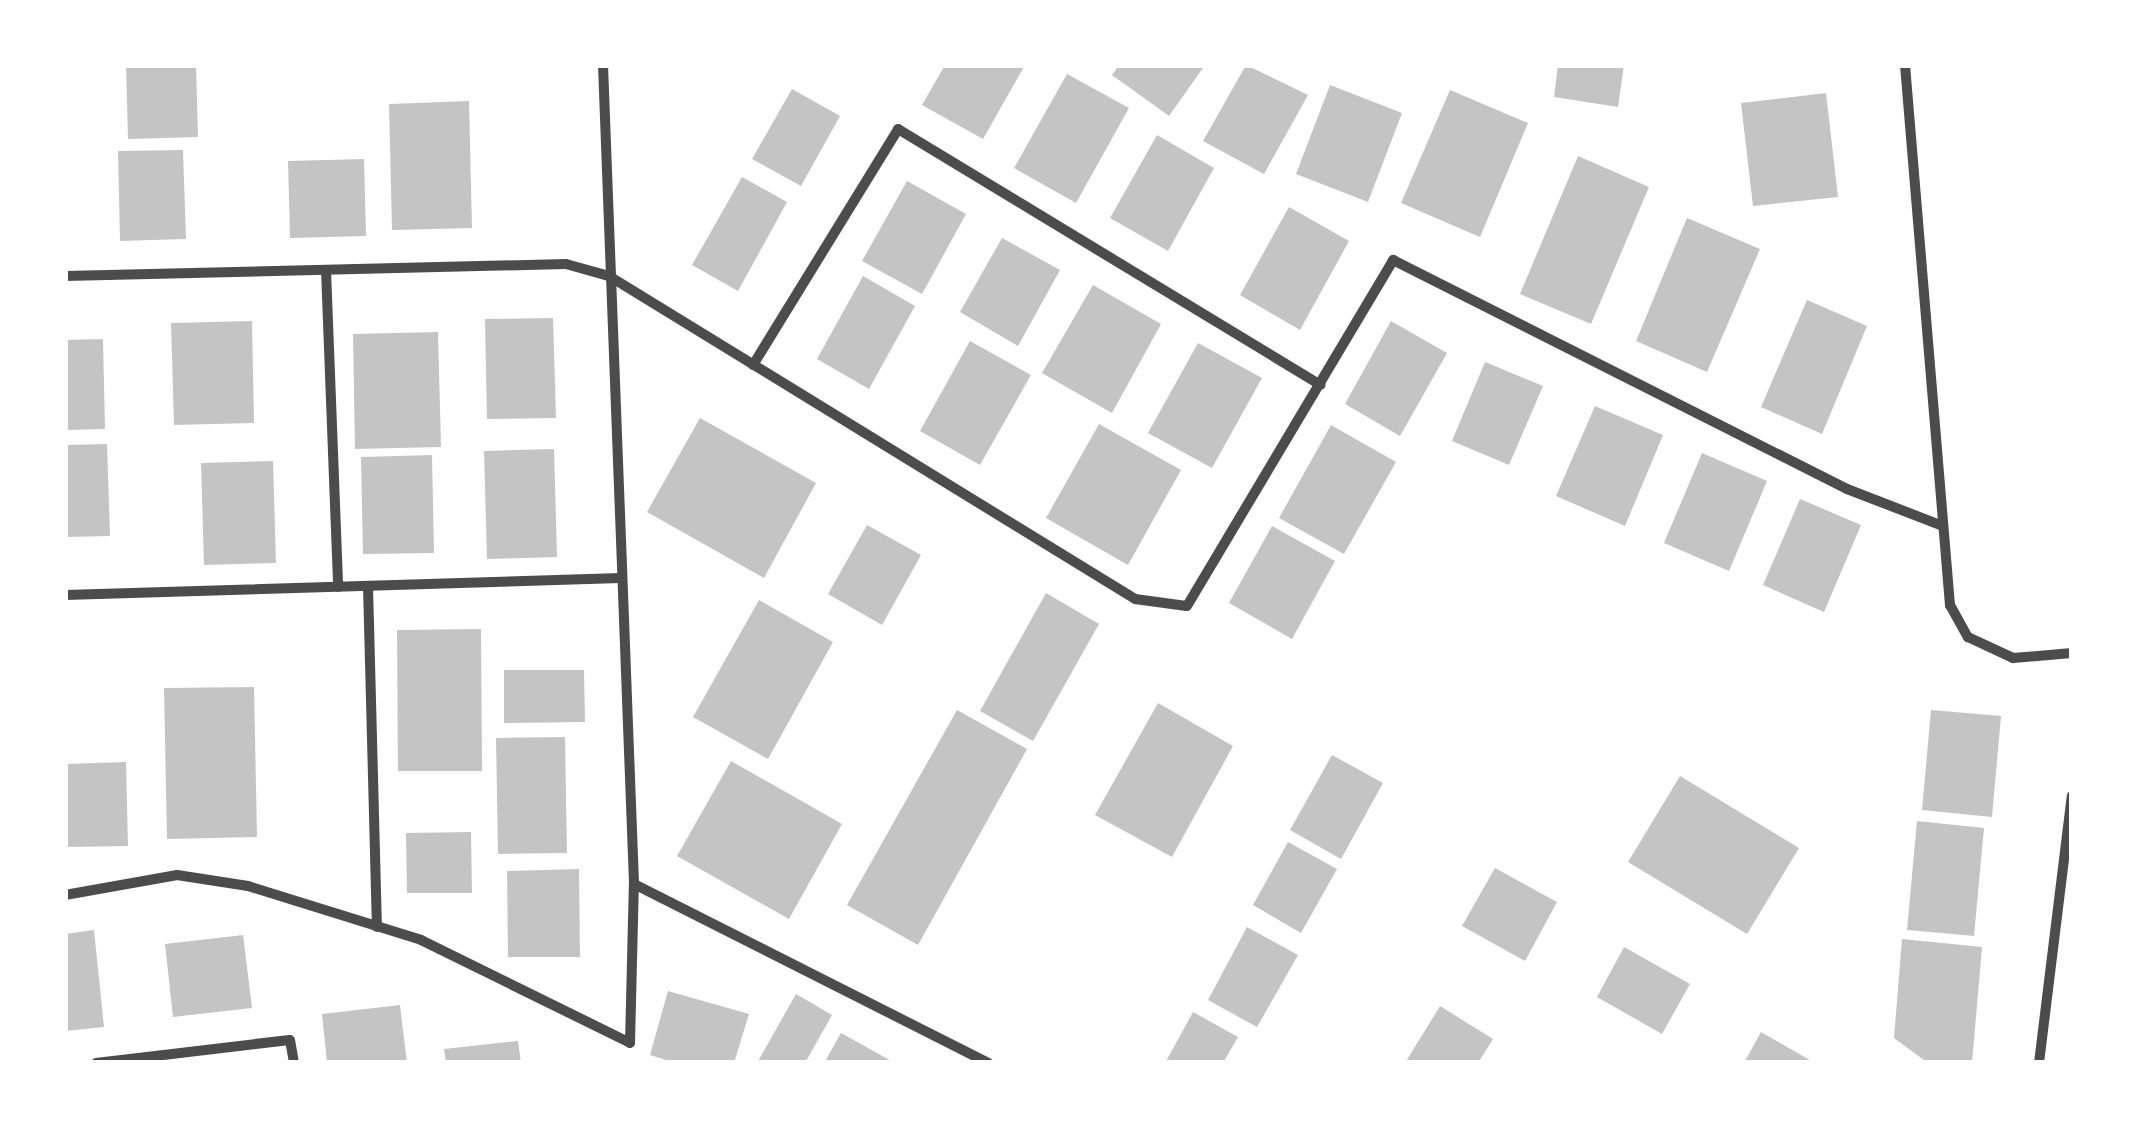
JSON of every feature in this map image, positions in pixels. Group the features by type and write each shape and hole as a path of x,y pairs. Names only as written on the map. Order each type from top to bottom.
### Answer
{"street":[{"path":"65,895 177,874 248,886 378,926 488,968 630,1042 634,884 603,65"},
{"path":"1905,65 1950,605 1968,637 2012,658 2072,653"},
{"path":"754,365 898,129 1320,386"},
{"path":"65,276 566,264 609,276 1135,599 1187,606 1393,260 1847,490 1943,526"},
{"path":"326,270 338,587"},
{"path":"65,596 621,578"},
{"path":"368,586 378,926"},
{"path":"2039,1063 2072,796"},
{"path":"634,884 988,1063"},
{"path":"96,1063 290,1040 294,1063"}],"building":[{"path":"126,65 196,65 198,137 128,139"},
{"path":"945,65 1025,65 983,139 922,105"},
{"path":"1119,65 1205,65 1169,116 1112,75"},
{"path":"1246,65 1308,95 1264,174 1203,141"},
{"path":"1558,65 1624,65 1618,107 1554,97"},
{"path":"1067,74 1129,108 1076,203 1014,168"},
{"path":"1330,85 1402,113 1368,202 1296,174"},
{"path":"792,89 840,116 801,186 752,159"},
{"path":"1450,90 1528,123 1480,237 1401,203"},
{"path":"1826,93 1838,197 1753,206 1741,103"},
{"path":"469,101 472,228 392,230 389,104"},
{"path":"1157,135 1214,168 1168,251 1110,218"},
{"path":"183,150 186,239 120,241 118,151"},
{"path":"1578,156 1649,187 1591,324 1520,294"},
{"path":"364,159 366,236 290,238 288,161"},
{"path":"742,177 787,202 738,291 692,265"},
{"path":"907,181 966,214 922,294 862,261"},
{"path":"1289,207 1349,241 1300,330 1240,295"},
{"path":"1687,218 1760,249 1707,372 1636,341"},
{"path":"1002,238 1060,270 1018,346 960,312"},
{"path":"863,276 915,306 869,389 817,359"},
{"path":"1093,285 1161,324 1112,413 1042,373"},
{"path":"1807,300 1867,326 1822,434 1761,407"},
{"path":"553,318 556,418 487,419 485,319"},
{"path":"252,321 254,423 174,425 171,323"},
{"path":"1391,321 1447,353 1400,436 1345,404"},
{"path":"438,332 441,447 355,449 353,334"},
{"path":"103,339 105,429 65,430 65,340"},
{"path":"970,341 1031,375 980,465 920,431"},
{"path":"1198,343 1262,378 1212,468 1148,433"},
{"path":"1485,362 1543,386 1509,465 1452,441"},
{"path":"1595,406 1663,435 1625,526 1556,496"},
{"path":"700,418 816,483 764,578 647,512"},
{"path":"1099,424 1181,470 1128,565 1046,518"},
{"path":"1331,425 1396,462 1344,554 1279,518"},
{"path":"107,444 110,536 65,537 65,445"},
{"path":"554,449 557,557 487,559 484,451"},
{"path":"1702,453 1767,481 1729,571 1664,543"},
{"path":"432,455 434,553 363,554 361,457"},
{"path":"273,461 276,563 204,565 201,463"},
{"path":"1800,499 1861,525 1824,612 1763,585"},
{"path":"867,525 921,555 882,625 828,594"},
{"path":"1272,526 1335,561 1292,639 1229,603"},
{"path":"1046,593 1099,624 1033,741 980,711"},
{"path":"759,600 833,642 768,759 693,717"},
{"path":"481,629 482,771 398,771 397,630"},
{"path":"504,670 584,670 585,722 504,723"},
{"path":"254,687 257,837 167,839 164,688"},
{"path":"1158,703 1233,746 1172,857 1095,815"},
{"path":"957,710 1027,749 918,945 847,905"},
{"path":"1931,710 2001,716 1992,817 1922,810"},
{"path":"565,737 567,853 498,854 496,738"},
{"path":"1332,755 1383,783 1341,859 1290,830"},
{"path":"731,761 842,824 789,919 677,856"},
{"path":"126,762 128,846 65,847 65,764"},
{"path":"1680,776 1799,848 1747,934 1628,862"},
{"path":"1917,821 1984,828 1974,936 1907,930"},
{"path":"471,832 472,893 407,893 406,833"},
{"path":"1288,842 1337,869 1301,933 1253,905"},
{"path":"1495,868 1557,902 1525,961 1462,926"},
{"path":"579,869 580,957 508,957 507,871"},
{"path":"1247,927 1298,955 1257,1027 1208,1000"},
{"path":"94,930 104,1027 65,1031 65,934"},
{"path":"243,935 252,1008 173,1017 165,944"},
{"path":"1902,939 1982,947 1972,1063 1928,1063 1894,1038"},
{"path":"1624,947 1690,984 1662,1034 1597,997"},
{"path":"668,991 749,1014 734,1063 676,1063 650,1055"},
{"path":"796,994 832,1015 805,1063 757,1063"},
{"path":"400,1005 407,1063 327,1063 322,1014"},
{"path":"1440,1006 1493,1039 1478,1063 1405,1063"},
{"path":"1193,1012 1238,1037 1223,1063 1165,1063"},
{"path":"1761,1032 1815,1063 1744,1063"},
{"path":"841,1033 895,1063 824,1063"},
{"path":"518,1041 521,1063 446,1063 444,1049"}]}
